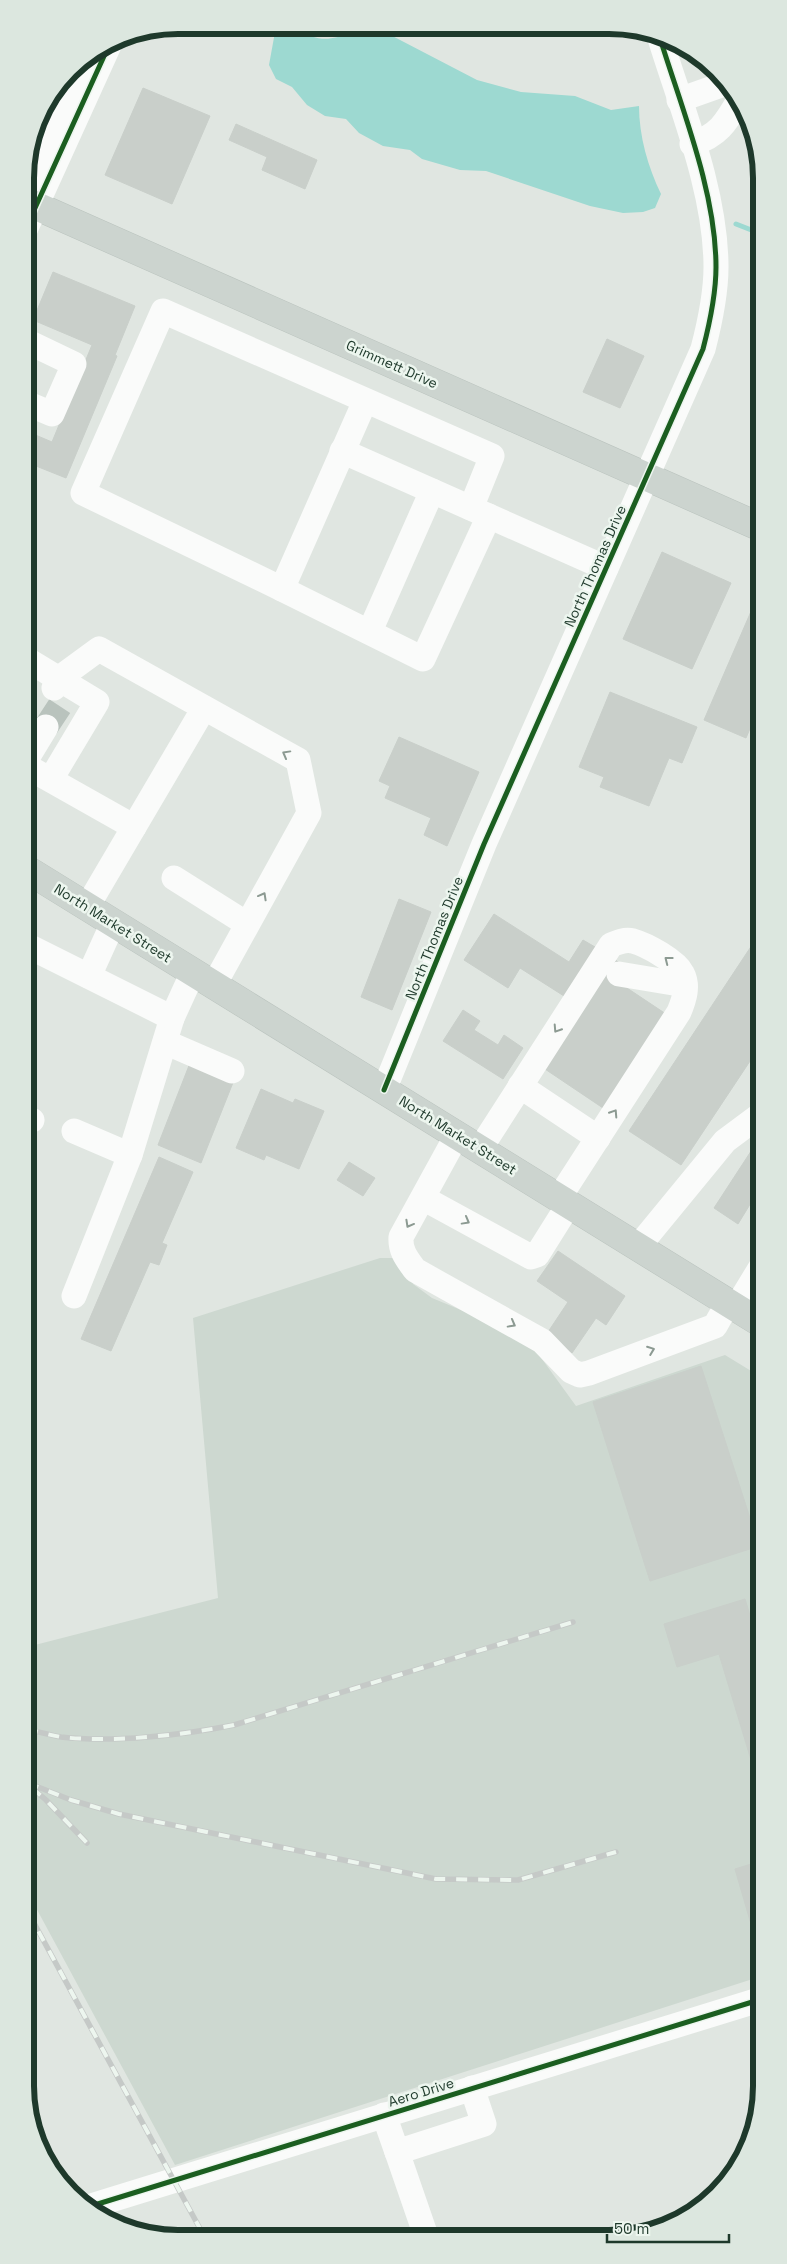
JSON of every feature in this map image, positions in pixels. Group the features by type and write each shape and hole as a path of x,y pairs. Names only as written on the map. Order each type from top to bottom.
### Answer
{"main road":[{"name":"Grimmett Drive","path":"34,214 753,524"},
{"name":"North Market Street","path":"34,874 753,1318"}],"street":[{"name":"North Thomas Drive","path":"384,1090 484,844 696,369 711,319 716,267 714,240 704,186 678,100 669,47"},
{"path":"34,202 105,54"},
{"path":"678,100 720,85"},
{"path":"38,147 67,86"},
{"path":"692,144 708,139 718,130 734,107"},
{"path":"163,311 492,456 480,512 423,659 370,631 82,493 163,311"},
{"path":"34,346 74,364 52,414 34,406"},
{"path":"282,589 365,401"},
{"path":"342,451 606,568"},
{"path":"370,631 432,491"},
{"path":"63,687 99,649 298,760 309,813 247,924 172,1018 130,1155 74,1296"},
{"path":"34,668 63,687 97,702 51,779"},
{"path":"87,907 204,708"},
{"path":"34,770 134,827"},
{"path":"174,878 247,924"},
{"path":"89,976 113,923"},
{"path":"423,1198 531,1257 536,1255 598,1138 679,1012 685,996 682,972 666,957 633,941 621,940 611,945 480,1149"},
{"path":"34,949 172,1018"},
{"path":"619,974 685,986"},
{"path":"165,1042 232,1071"},
{"path":"520,1086 598,1138"},
{"path":"638,1247 725,1141 753,1120"},
{"path":"74,1131 130,1155"},
{"path":"457,1135 401,1237 401,1246 404,1254 415,1270 542,1341 571,1371 580,1375 715,1326 753,1276"},
{"name":"Aero Drive","path":"96,2205 753,2001"},
{"path":"397,2152 484,2124 472,2088"},
{"path":"384,2115 424,2230"}],"shaded area":[{"path":"380,1258 402,1258 413,1284 432,1298 526,1337 576,1406 725,1355 753,1372 753,1979 175,2165 34,1904 34,1645 218,1598 193,1318"}],"water":[{"path":"275,34 306,34 327,39 348,34 389,34 477,80 521,92 575,96 611,110 639,106 645,151 661,194 655,208 643,212 623,213 590,206 486,171 460,170 422,159 410,150 383,146 359,133 346,119 325,116 307,105 292,87 276,79 269,65"}],"building":[{"path":"143,88 210,116 172,204 105,175"},
{"path":"236,124 317,160 305,189 262,170 267,157 229,140"},
{"path":"53,272 135,306 115,355 117,356 66,478 34,465 34,434 52,442 92,345 34,320"},
{"path":"607,339 644,356 620,408 583,392"},
{"path":"662,552 731,583 692,669 623,639"},
{"path":"753,607 753,722 746,738 704,720"},
{"path":"610,692 697,727 682,763 669,758 649,806 600,787 604,777 579,767"},
{"path":"399,737 479,772 447,846 424,835 431,818 385,798 390,786 379,781"},
{"path":"399,899 431,912 392,1010 361,997"},
{"path":"494,914 569,962 583,940 595,947 564,996 520,968 508,988 464,960"},
{"path":"753,944 753,1057 681,1165 629,1131"},
{"path":"611,957 621,964 612,978 666,1014 603,1108 539,1065"},
{"path":"463,1010 480,1021 474,1030 498,1045 504,1035 523,1048 503,1079 443,1041"},
{"path":"190,1063 234,1080 201,1163 158,1145"},
{"path":"261,1089 293,1103 295,1099 324,1111 299,1169 266,1155 264,1160 236,1148"},
{"path":"753,1148 753,1199 738,1224 714,1208"},
{"path":"159,1157 193,1172 162,1243 167,1245 159,1265 150,1262 111,1351 81,1339"},
{"path":"349,1162 375,1178 363,1196 337,1180"},
{"path":"558,1251 625,1296 606,1325 596,1318 572,1353 546,1335 568,1302 537,1281"},
{"path":"701,1366 753,1527 753,1548 650,1581 593,1402"},
{"path":"745,1599 753,1626 753,1767 719,1654 677,1667 664,1624"},
{"path":"753,1863 753,1931 735,1869"}],"waterway":[{"path":"736,224 753,231"}],"tunnel":[{"path":"46,727 67,695"}],"railway":[{"path":"34,1731 61,1737 103,1739 171,1735 234,1725 573,1622"},
{"path":"34,1785 71,1800 119,1814 436,1879 518,1880 616,1852"},
{"path":"34,1790 87,1843"},
{"path":"34,1923 201,2230"}],"cycle path":[{"path":"384,1090 484,844 703,349 715,288 714,238 704,179 662,44"},
{"path":"34,210 105,53"},
{"path":"96,2205 753,2002"}]}
